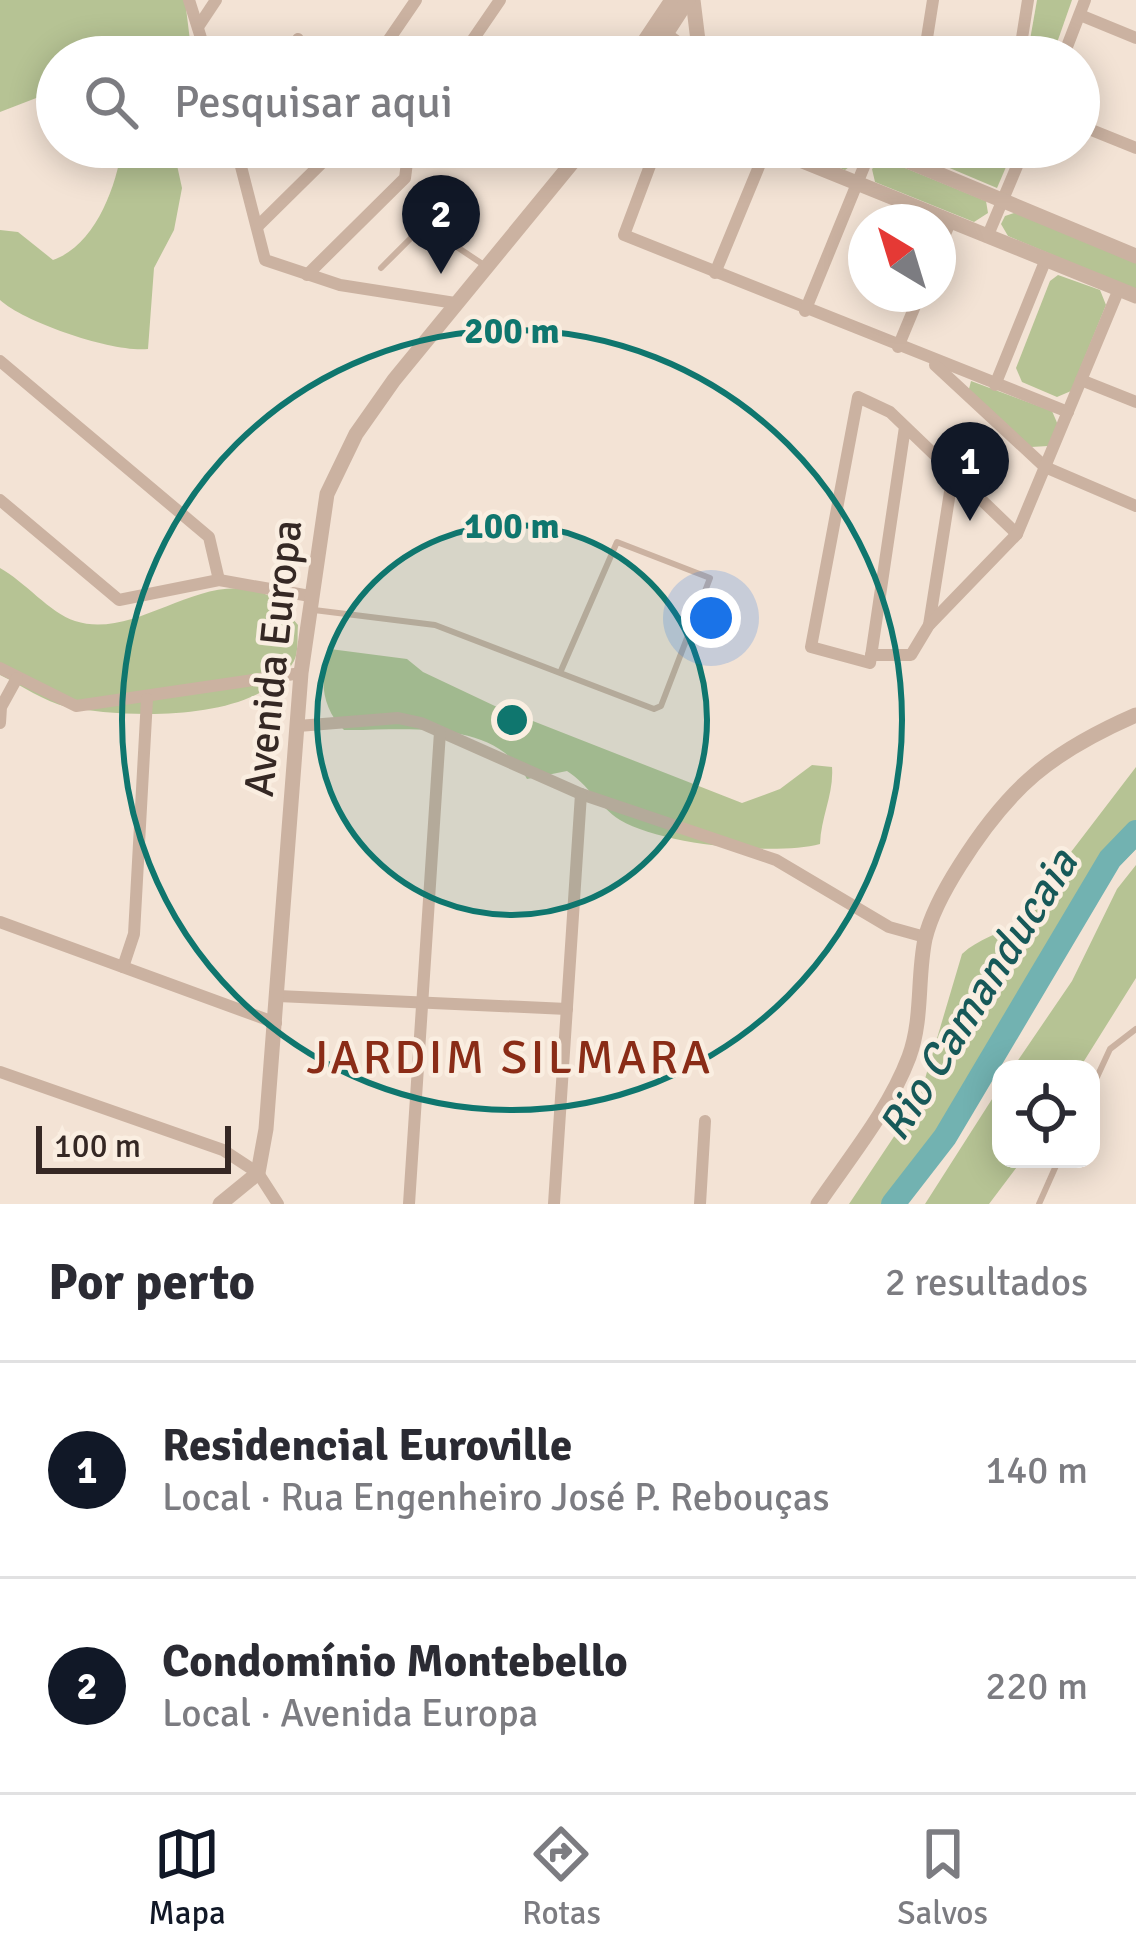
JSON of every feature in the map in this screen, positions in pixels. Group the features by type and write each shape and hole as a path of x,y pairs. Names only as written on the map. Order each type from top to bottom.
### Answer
{"street":[{"path":"189,0 201,36"},
{"path":"198,27 216,0"},
{"path":"391,36 416,0"},
{"path":"475,36 500,0"},
{"path":"658,36 672,0"},
{"path":"655,36 690,0"},
{"path":"690,0 695,36"},
{"path":"928,36 934,0"},
{"path":"1022,36 1028,0"},
{"path":"1072,36 1085,0"},
{"path":"1080,15 1136,38"},
{"path":"659,32 665,36"},
{"path":"1100,133 1136,148"},
{"path":"242,168 265,260 307,275 455,302"},
{"path":"259,225 317,168"},
{"path":"307,275 405,178 406,168"},
{"name":"Avenida Europa","path":"258,1173 276,1023 309,603 328,494 356,434 455,302 566,168"},
{"path":"649,168 624,235 1068,412"},
{"path":"715,273 759,168"},
{"path":"820,168 910,204"},
{"path":"805,310 864,168"},
{"path":"937,168 1136,256"},
{"path":"988,235 1015,168"},
{"path":"956,222 1136,296"},
{"path":"995,385 1046,259"},
{"path":"872,655 911,655 929,626 1017,534 1119,289"},
{"path":"898,347 913,312"},
{"path":"930,360 1045,467 1136,506"},
{"path":"0,361 209,537 217,555 218,580"},
{"path":"1082,380 1136,402"},
{"path":"905,427 870,663 812,647 858,398 890,412 1017,534"},
{"path":"929,626 953,473"},
{"path":"0,500 119,600 218,580 309,603"},
{"path":"0,668 76,706 302,673"},
{"path":"0,723 1,707 17,678"},
{"path":"123,967 134,934 147,699"},
{"path":"818,1204 895,1090 911,1052 925,937 946,887 1010,793 1086,737 1136,715"},
{"path":"298,725 398,718 440,732 581,794 776,860 889,927 925,937"},
{"path":"409,1204 440,732"},
{"path":"554,1204 581,794"},
{"path":"0,922 276,1023"},
{"path":"278,996 567,1009"},
{"path":"0,1072 223,1150 258,1173 278,1204"},
{"path":"700,1204 705,1121"},
{"path":"220,1204 258,1173"}],"lane":[{"path":"381,268 424,225 484,266"},
{"path":"309,603 435,625 560,673 658,709 710,578 617,542 560,673"},
{"path":"1100,1071 1110,1049 1136,1029"},
{"path":"1039,1204 1055,1168"}],"green space":[{"path":"0,0 185,0 189,36 36,36 36,98 0,112"},
{"path":"1037,0 1072,0 1059,36 1031,36"},
{"path":"117,168 178,168 182,188 174,230 154,268 148,349 71,335 0,300 0,230 18,232 53,260 91,229"},
{"path":"873,168 905,168 986,201 988,213 974,222 956,215 956,204 929,204 875,182"},
{"path":"950,168 1006,168 997,188"},
{"path":"1017,212 1136,261 1136,290 1008,236 1001,224 1005,216"},
{"path":"1058,275 1100,290 1106,305 1071,391 1057,397 1022,382 1016,368 1050,281"},
{"path":"971,381 1052,411 1058,425 1048,446 1031,447 968,393"},
{"path":"0,568 66,617 99,625 199,595 248,589 276,600 298,625 296,657 277,682 223,706 156,714 59,705 0,675"},
{"path":"330,649 407,659 423,672 497,707 742,803 780,789 812,765 832,767 820,844 748,848 662,836 620,820 567,771 527,779 493,745 470,737 420,730 344,730 324,692"},
{"path":"1136,767 1136,849 1108,877 1090,913 1015,1008 982,1082 941,1151 893,1204 849,1204 919,1099 962,954 1019,920"},
{"path":"1136,865 1136,978 1085,1060 1018,1060 1072,981 1117,889"},
{"path":"992,1099 992,1168 1016,1168 989,1204 925,1204"}],"waterway":[{"name":"Rio Camanducaia","path":"893,1204 945,1137 1110,859 1136,832"}],"place":[{"name":"Condomínio Montebello","path":"441,274"},
{"name":"Residencial Euroville","path":"970,521"}],"district":[{"name":"JARDIM SILMARA","path":"510,1056"}]}
